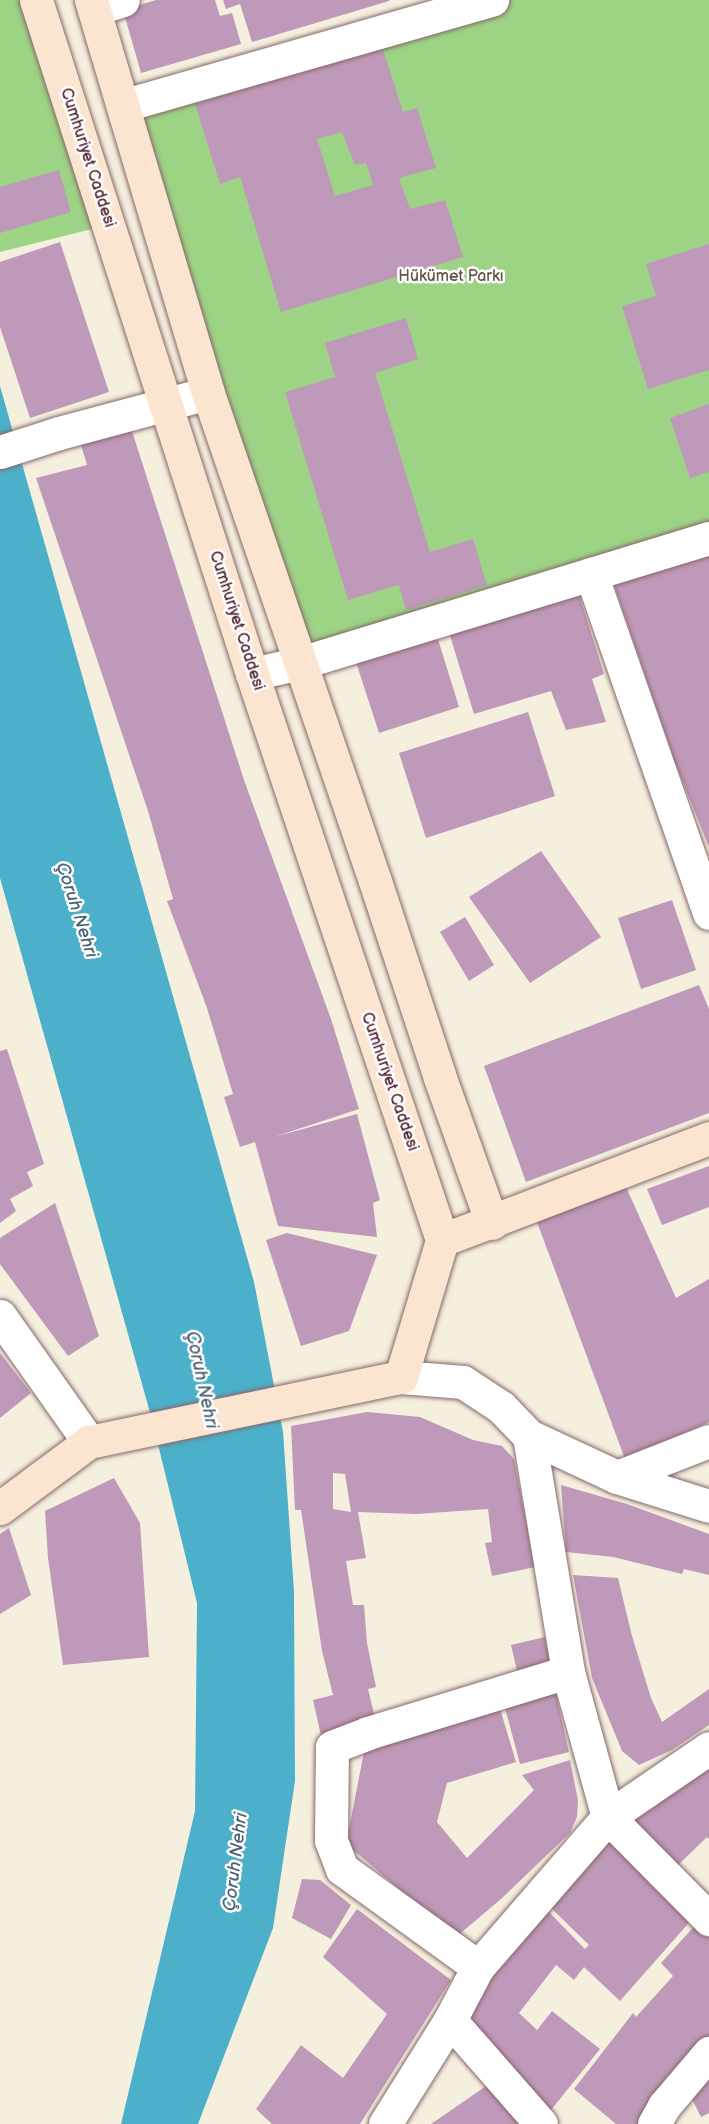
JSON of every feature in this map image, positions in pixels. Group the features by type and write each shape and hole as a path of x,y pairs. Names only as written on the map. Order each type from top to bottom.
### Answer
{"main road":[{"name":"Cumhuriyet Caddesi","path":"36,0 167,402 252,674 442,1240"},
{"path":"103,3 125,105 208,393 440,1078 492,1222"},
{"path":"0,1508 89,1442 293,1397 401,1377 442,1240 709,1138"}],"street":[{"path":"125,105 428,10 492,0"},
{"path":"0,452 167,402 208,393"},
{"path":"252,674 300,663 709,538"},
{"path":"591,574 709,913"},
{"path":"0,1316 89,1442"},
{"path":"401,1377 464,1383 501,1407 529,1436 617,1477 709,1506"},
{"path":"529,1436 568,1672 608,1817 709,1919"},
{"path":"617,1477 709,1441"},
{"path":"478,1967 342,1869 331,1840 332,1747 368,1733 568,1672"},
{"path":"385,2124 450,2020 478,1967 608,1817 709,1748"},
{"path":"450,2020 541,2124"},
{"path":"654,2124 664,2106 709,2053"}],"green space":[{"path":"0,0 36,0 108,225 0,252"},
{"name":"Hükümet Parkı","path":"475,0 709,0 709,538 300,663 125,105"}],"water":[{"name":"Çoruh Nehri","path":"0,386 254,1282 283,1432 294,1591 295,1781 273,1928 198,2124 121,2124 195,1811 197,1603 151,1416 0,878"}],"building":[{"path":"156,0 215,0 220,16 232,13 241,44 141,73 123,10"},
{"path":"223,0 389,1 252,42 240,4 226,9"},
{"path":"382,46 403,112 417,108 436,168 399,178 410,209 445,200 463,257 281,312 240,177 220,184 195,104","holes":["342,132 355,165 366,163 373,185 335,196 317,139"]},
{"path":"59,170 71,212 0,233 0,187"},
{"path":"60,242 109,392 30,418 0,327 0,262"},
{"path":"709,244 709,370 648,389 622,306 656,296 646,264"},
{"path":"406,318 418,359 375,373 430,552 473,539 487,585 406,610 399,585 348,600 285,392 335,377 325,343"},
{"path":"709,404 709,472 690,478 670,418"},
{"path":"130,425 244,780 331,1019 359,1109 274,1137 357,1114 380,1200 373,1203 377,1237 278,1226 255,1142 240,1147 224,1097 233,1094 207,1008 167,901 173,899 148,811 36,478 87,465 79,438"},
{"path":"709,552 709,847 674,760 612,579"},
{"path":"577,588 604,674 592,679 606,722 566,730 551,691 474,714 448,629"},
{"path":"436,633 459,707 379,733 355,659"},
{"path":"528,712 555,796 426,838 399,753"},
{"path":"541,851 601,937 530,983 469,897"},
{"path":"672,900 696,970 641,989 618,918"},
{"path":"465,917 494,965 469,981 440,932"},
{"path":"699,985 709,1009 709,1113 526,1182 484,1066"},
{"path":"7,1049 44,1164 27,1172 33,1186 10,1199 16,1211 0,1223 0,1051"},
{"path":"709,1166 709,1207 662,1225 647,1189"},
{"path":"626,1187 676,1298 709,1279 709,1422 625,1459 537,1222"},
{"path":"55,1203 99,1336 68,1356 0,1264 0,1238"},
{"path":"287,1233 377,1255 349,1331 301,1346 266,1240"},
{"path":"0,1353 31,1393 0,1418"},
{"path":"367,1412 420,1417 473,1440 502,1446 514,1459 535,1567 492,1576 485,1543 492,1542 488,1509 416,1514 358,1512 366,1558 346,1561 353,1605 364,1605 367,1643 376,1687 368,1689 377,1726 322,1740 313,1700 333,1695 322,1651 301,1510 295,1510 291,1426","holes":["333,1473 345,1474 351,1512 333,1509"]},
{"path":"114,1478 140,1523 149,1657 63,1665 48,1558 45,1511"},
{"path":"561,1485 627,1504 709,1534 709,1575 684,1569 682,1574 613,1557 566,1552"},
{"path":"9,1528 31,1595 0,1614 0,1534"},
{"path":"573,1575 618,1578 632,1636 651,1698 662,1722 709,1689 709,1725 672,1750 639,1765 622,1751 592,1678"},
{"path":"545,1637 552,1668 518,1675 511,1645"},
{"path":"555,1689 569,1752 520,1764 504,1704"},
{"path":"498,1702 516,1762 447,1783 437,1822 467,1858 534,1790 522,1775 570,1760 578,1800 577,1817 570,1833 501,1899 456,1937 346,1844 365,1747"},
{"path":"709,1757 709,1839 707,1837 675,1868 628,1819"},
{"path":"614,1835 694,1917 620,2001 584,1967 574,1980 556,1965 519,2013 537,2030 552,2011 600,2049 543,2120 462,2021 483,1984 544,1907 585,1949 589,1945 547,1904"},
{"path":"302,1879 320,1880 351,1905 331,1939 292,1918"},
{"path":"357,1909 451,1980 360,2124 272,2124 256,2109 301,2045 343,2078 387,2014 323,1957"},
{"path":"699,1921 709,1931 709,2042 640,2124 616,2124 574,2089 633,2013 636,2017 673,1976 661,1963"},
{"path":"709,2071 709,2113 701,2117 687,2089"},
{"path":"492,2082 522,2124 431,2124"}]}
